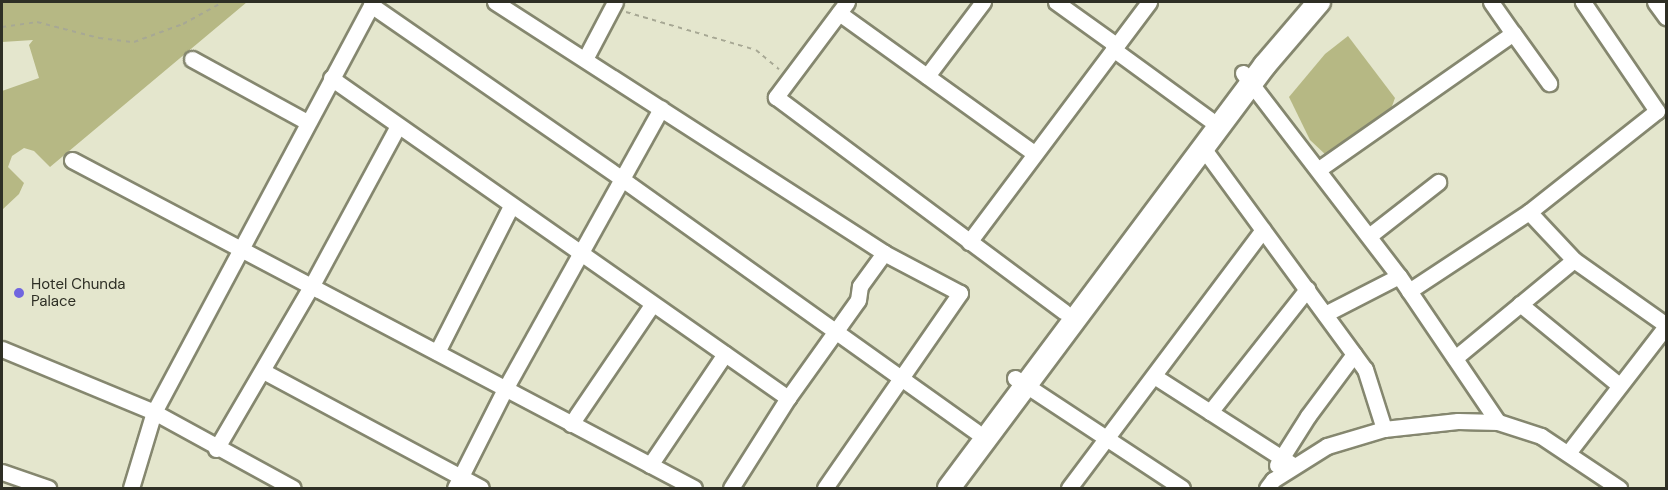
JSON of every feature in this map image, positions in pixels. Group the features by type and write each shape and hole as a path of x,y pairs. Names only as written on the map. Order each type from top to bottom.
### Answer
{"highway":[{"path":"933,489 975,431 1020,381 1203,148 1248,78 1303,2"},
{"path":"949,489 1064,312 1209,119 1319,2"}],"street":[{"path":"495,2 884,253 960,293 825,489"},
{"path":"927,76 983,2"},
{"path":"1056,2 1209,119"},
{"path":"969,242 1149,2"},
{"path":"1491,2 1549,83"},
{"path":"1409,291 1529,212 1657,111 1584,2"},
{"path":"1656,2 1666,17"},
{"path":"131,489 154,412 240,246 372,3 975,431"},
{"path":"585,59 613,5"},
{"path":"1035,154 927,76 843,7 776,97 1064,312"},
{"path":"1319,169 1513,33"},
{"path":"192,59 307,122"},
{"path":"331,78 581,256 788,398"},
{"path":"1248,78 1399,276 1498,423"},
{"path":"458,483 505,389 661,109"},
{"path":"216,449 312,285 398,126"},
{"path":"1203,148 1365,369 1384,429"},
{"path":"72,160 240,246 694,489"},
{"path":"1369,236 1438,182"},
{"path":"437,352 511,206"},
{"path":"1529,212 1574,260 1666,326 1568,453"},
{"path":"1070,489 1263,230"},
{"path":"731,489 788,398 858,300 860,286 884,253"},
{"path":"1455,358 1574,260"},
{"path":"1325,314 1399,276"},
{"path":"1210,412 1307,289"},
{"path":"1520,304 1619,385"},
{"path":"571,424 652,305"},
{"path":"2,349 154,412 216,449 293,489"},
{"path":"650,465 725,354"},
{"path":"1270,484 1280,457 1354,354"},
{"path":"263,370 458,483 481,489"},
{"path":"1154,376 1294,466"},
{"path":"1020,381 1108,437 1182,489"},
{"path":"1270,484 1327,446 1384,429 1458,421 1498,423 1541,436 1619,489"},
{"path":"2,472 48,489"}],"path":[{"path":"2,27 37,22 99,38 134,42 183,24 223,2"},
{"path":"613,5 756,50 791,77"}],"green space":[{"path":"2,2 247,2 50,167 34,151 24,148 12,156 8,167 24,183 19,194 2,210 2,91 39,78 29,45 33,40 2,42"},
{"path":"1348,36 1395,98 1391,109 1327,156 1310,140 1289,97 1325,54"}],"place":[{"name":"Hotel Chunda Palace","path":"19,293"}]}
